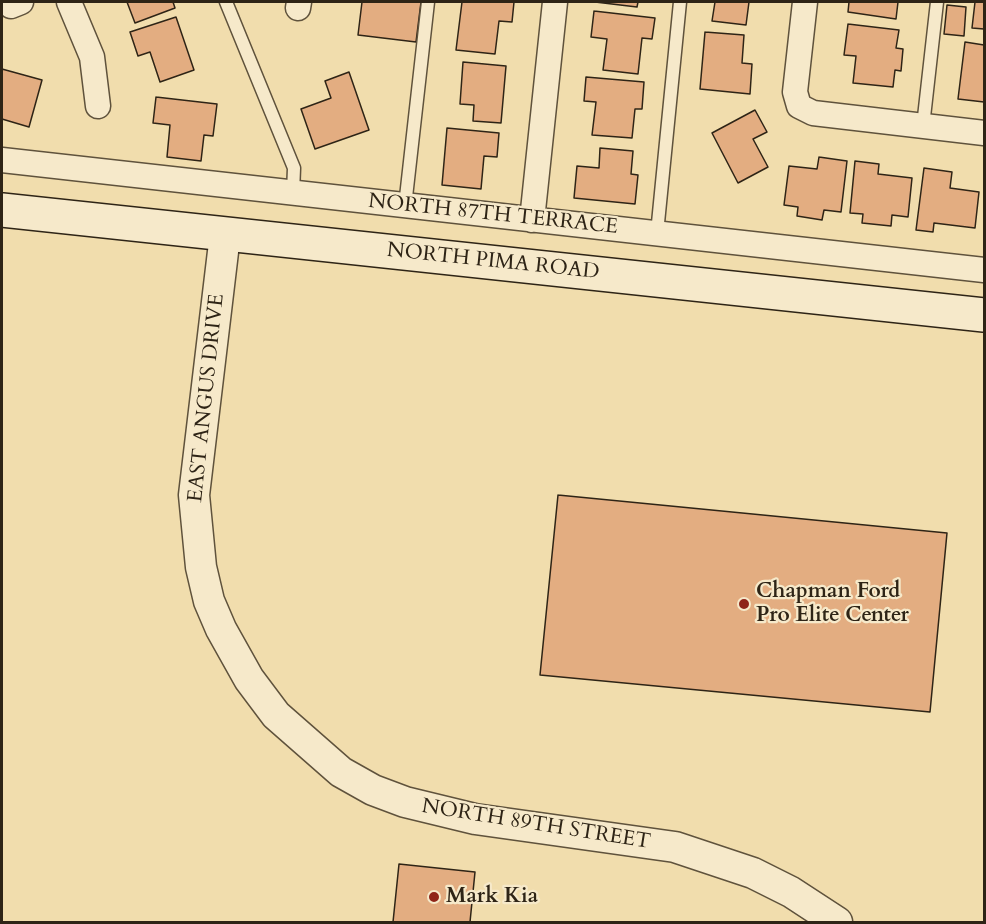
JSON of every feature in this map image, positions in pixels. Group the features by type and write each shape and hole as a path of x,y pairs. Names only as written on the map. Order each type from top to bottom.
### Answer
{"main road":[{"name":"NORTH PIMA ROAD","path":"2,210 984,315"}],"street":[{"path":"69,2 92,57 98,106"},
{"path":"532,220 555,2"},
{"path":"805,2 795,92 800,106 813,113 984,133"},
{"name":"NORTH 87TH TERRACE","path":"2,160 984,270"},
{"name":"EAST ANGUS DRIVE","path":"221,629 209,601 201,567 194,495 225,235"},
{"name":"NORTH 89TH STREET","path":"221,629 249,679 276,715 341,772 373,790 446,814 675,847 753,873 792,892 837,922"}],"lane":[{"path":"226,2 294,168 293,193"},
{"path":"405,206 428,2"},
{"path":"657,233 681,2"},
{"path":"923,126 936,2"}],"building":[{"path":"127,2 173,2 175,8 135,23"},
{"path":"362,2 421,2 416,42 358,35"},
{"path":"462,2 514,2 512,22 499,21 495,54 456,50"},
{"path":"595,2 638,2 637,7"},
{"path":"715,2 749,2 746,25 712,21"},
{"path":"849,2 898,2 896,19 848,12"},
{"path":"975,2 984,2 984,29 972,28"},
{"path":"947,5 966,7 964,36 944,34"},
{"path":"594,11 655,18 652,39 642,38 638,74 603,70 607,39 591,37"},
{"path":"176,17 194,70 160,82 150,52 138,56 130,32"},
{"path":"848,24 899,30 896,48 903,49 901,71 895,70 893,87 853,83 856,56 844,55"},
{"path":"705,32 744,35 742,63 752,64 750,94 700,89"},
{"path":"965,42 984,45 984,102 958,99"},
{"path":"463,62 506,66 501,123 473,121 474,105 460,104"},
{"path":"2,69 42,80 29,127 2,119"},
{"path":"349,72 369,130 315,149 301,109 331,98 325,81"},
{"path":"586,77 644,82 642,109 635,109 632,138 592,135 596,102 584,101"},
{"path":"156,97 217,104 213,136 204,135 201,161 167,157 170,125 153,123"},
{"path":"755,110 767,132 753,139 768,167 738,183 712,133"},
{"path":"447,128 499,133 497,157 484,156 481,189 442,185"},
{"path":"600,148 633,151 631,174 638,175 635,204 574,198 577,166 599,168"},
{"path":"819,157 847,161 841,212 824,210 822,220 797,216 798,207 784,205 789,166 817,169"},
{"path":"855,161 879,164 878,174 912,178 908,217 892,215 891,226 862,223 863,214 850,213"},
{"path":"924,168 952,172 950,188 979,192 975,228 934,223 933,232 916,230"},
{"name":"Chapman Ford Pro Elite Center","path":"558,495 947,533 930,712 540,675"},
{"name":"Mark Kia","path":"399,864 475,872 470,922 393,922"}],"place":[{"name":"Chapman Ford Pro Elite Center","path":"744,604"},
{"name":"Mark Kia","path":"434,897"}]}
